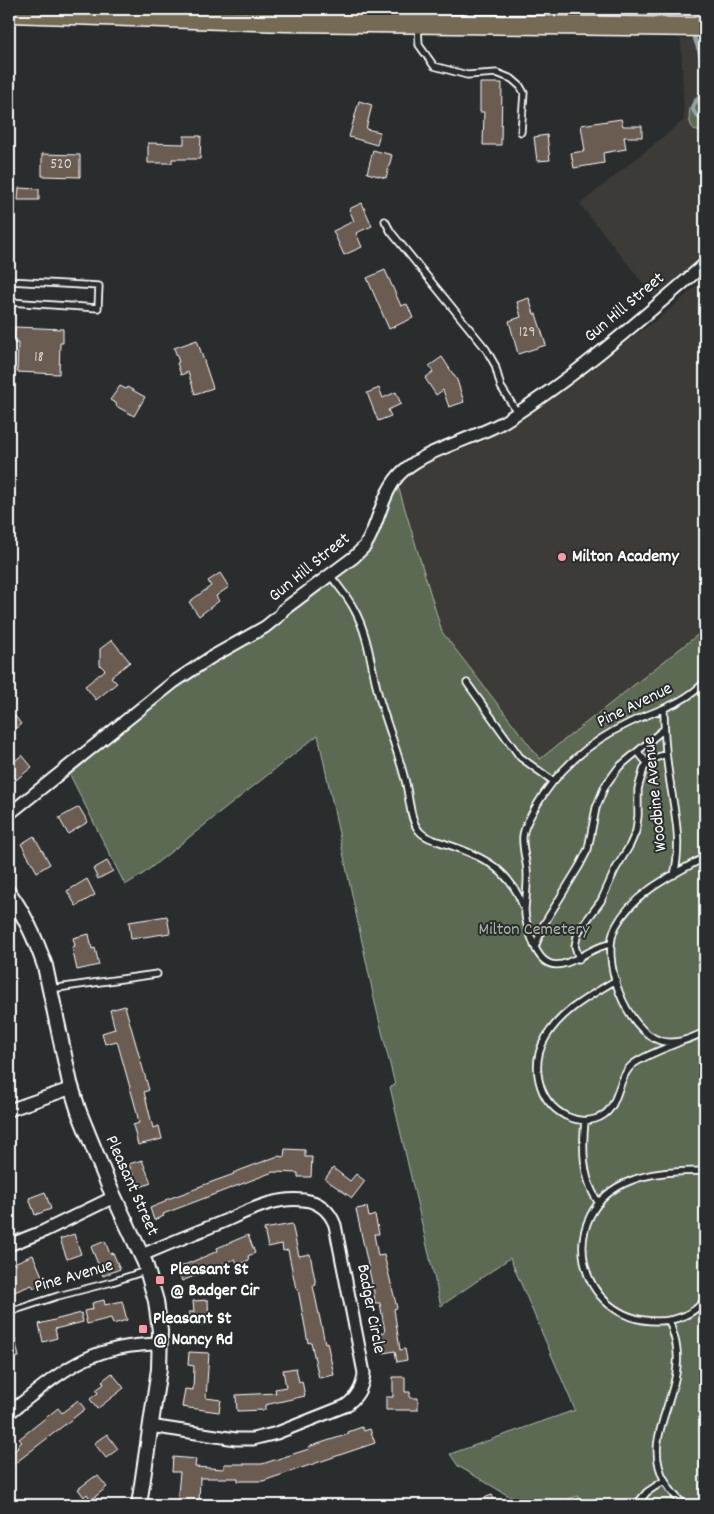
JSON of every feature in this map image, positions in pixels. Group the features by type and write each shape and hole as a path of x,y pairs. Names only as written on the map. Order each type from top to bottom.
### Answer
{"main road":[{"path":"9,13 285,22 705,27"}],"street":[{"name":"Gun Hill Street","path":"9,814 168,686 210,658 265,627 280,615 282,610 354,557 365,546 389,490 403,471 434,453 486,430 517,412 610,345 705,264"},
{"name":"Pleasant Street","path":"9,893 36,942 45,966 72,1088 84,1126 114,1197 142,1255 148,1270 157,1306 160,1344 157,1382 139,1505"},
{"path":"9,1110 72,1088"},
{"path":"9,1245 44,1231 114,1197"},
{"name":"Badger Circle","path":"142,1255 268,1204 305,1200 318,1205 328,1212 335,1226 364,1372 364,1380 359,1392 345,1406 262,1438 236,1439 150,1426"},
{"path":"10,1409 66,1369 86,1358 124,1346 160,1344"}],"lane":[{"path":"418,24 419,45 434,66 467,75 497,73 512,79 520,86 524,93 521,132"},
{"path":"385,221 486,349 495,365 501,387 517,412"},
{"path":"9,281 99,286 98,308 9,302"},
{"path":"330,576 354,609 363,628 378,694 404,773 413,819 418,829 426,837 472,853 495,867 514,887 524,911"},
{"name":"Pine Avenue","path":"611,944 595,948 579,959 565,964 552,963 543,959 535,947 524,911 527,879 524,834 528,820 553,781 577,756 605,736 636,719 664,709 686,698 705,682"},
{"path":"467,683 520,757 553,781"},
{"name":"Woodbine Avenue","path":"664,709 666,754 678,825 678,852 674,874"},
{"path":"535,947 549,916 584,857 590,842 598,800 605,786 619,767 664,729"},
{"path":"638,752 646,763"},
{"path":"579,959 575,946 578,932 600,901 615,870 634,838 638,823 638,789 646,763 666,754"},
{"path":"684,1040 665,1042 659,1040 648,1034 637,1024 627,1010 616,980 611,944 617,924 633,904 653,887 705,857"},
{"path":"50,989 157,974"},
{"path":"616,980 576,1004 564,1014 546,1037 539,1052 537,1060 538,1075 542,1092 552,1105 570,1118 585,1121 598,1118 610,1109 618,1095 624,1076 630,1067 639,1061 705,1032"},
{"path":"585,1121 583,1146 585,1166 591,1190 599,1203"},
{"path":"705,1171 639,1177 623,1184 603,1197 589,1217 582,1245 584,1268 594,1288 610,1306 624,1314 647,1321 669,1320 689,1314 705,1300"},
{"name":"Pine Avenue","path":"9,1312 148,1270"},
{"path":"669,1320 676,1341 678,1357 674,1385 660,1427 657,1457 660,1472 675,1496 685,1505"},
{"path":"636,1505 647,1492 665,1480"}],"shaded area":[{"path":"681,39 705,40 705,255 654,297 580,204 684,120"},
{"name":"Milton Academy","path":"705,278 705,629 540,759 442,632 398,486 409,475 430,461 485,441 566,387 669,310"}],"green space":[{"path":"705,76 705,133 697,131 691,126 689,113"},
{"name":"Milton Cemetery","path":"398,486 442,632 540,759 705,629 705,1505 581,1505 578,1496 550,1505 524,1505 458,1466 450,1454 575,1410 510,1258 441,1306 390,1087 395,1085 375,1003 318,735 143,874 125,885 70,775 166,695 206,665 266,632 359,560 376,537"}],"building":[{"path":"480,83 502,83 501,145 483,145 484,112 480,112"},
{"path":"359,101 372,105 366,129 380,132 377,145 349,137"},
{"path":"621,119 623,126 642,126 642,137 624,137 626,149 603,153 604,163 574,168 571,153 585,151 581,125"},
{"path":"547,135 550,160 537,161 534,137"},
{"path":"184,136 201,136 200,159 172,159 172,163 148,163 148,143 184,144"},
{"path":"373,150 392,155 386,178 367,173"},
{"path":"42,154 80,155 80,177 42,176"},
{"path":"19,188 39,189 39,200 18,200"},
{"path":"362,203 372,226 356,233 362,247 344,255 333,231 354,221 349,209"},
{"path":"385,270 401,306 407,304 413,318 389,329 367,278"},
{"path":"529,298 546,345 518,354 509,321 521,317 517,302"},
{"path":"15,327 63,329 63,343 60,343 59,374 17,372 18,343 14,343"},
{"path":"197,340 213,388 195,394 188,372 181,375 174,348"},
{"path":"442,357 457,380 464,402 449,407 443,390 436,395 425,378 433,372 429,366"},
{"path":"120,386 126,389 127,387 145,397 134,416 116,406 117,404 110,400"},
{"path":"379,388 383,398 396,392 401,404 388,410 391,416 378,421 367,393"},
{"path":"220,573 229,587 216,596 219,601 199,616 189,602 211,586 208,581"},
{"path":"112,640 130,662 111,677 117,683 96,700 85,686 105,670 100,665 100,649"},
{"path":"15,716 21,724 9,734 9,721"},
{"path":"22,755 32,767 16,780 9,770 9,766"},
{"path":"79,807 88,822 68,834 59,818"},
{"path":"34,836 50,864 37,872 21,844"},
{"path":"107,861 113,871 98,879 93,869"},
{"path":"87,879 95,895 76,906 67,891"},
{"path":"167,916 170,933 131,939 129,922"},
{"path":"89,934 92,949 95,948 99,965 77,970 72,947 75,946 73,938"},
{"path":"125,1006 149,1090 144,1092 153,1128 159,1126 162,1139 138,1145 133,1125 139,1123 117,1041 105,1044 102,1033 115,1029 110,1010"},
{"path":"285,1149 305,1150 305,1157 312,1157 311,1177 298,1177 298,1173 273,1172 163,1214 164,1216 154,1220 150,1208 165,1202 165,1200 233,1173 278,1156 284,1157"},
{"path":"142,1160 151,1183 138,1188 129,1164"},
{"path":"333,1168 350,1181 356,1174 365,1181 352,1198 325,1179"},
{"path":"45,1192 51,1209 35,1215 29,1198"},
{"path":"367,1207 369,1217 375,1215 379,1234 374,1234 378,1256 384,1255 397,1308 394,1309 400,1350 405,1349 407,1360 397,1362 395,1351 384,1353 381,1333 385,1332 380,1303 375,1303 356,1209"},
{"path":"292,1224 299,1256 310,1254 316,1285 313,1286 334,1375 319,1378 311,1342 308,1343 298,1289 296,1289 288,1250 283,1251 282,1244 268,1247 264,1229"},
{"path":"74,1234 81,1254 67,1259 60,1239"},
{"path":"248,1235 255,1253 248,1256 249,1260 238,1265 235,1259 182,1281 177,1268 218,1251 217,1248"},
{"path":"105,1241 110,1254 113,1253 120,1269 103,1276 91,1247"},
{"path":"33,1255 45,1283 34,1288 32,1285 9,1294 9,1265"},
{"path":"104,1300 105,1305 122,1301 127,1320 113,1324 111,1318 87,1324 84,1311 93,1309 92,1303"},
{"path":"208,1300 209,1324 190,1325 189,1312 194,1312 193,1301"},
{"path":"81,1313 83,1322 55,1329 57,1338 43,1342 39,1324"},
{"path":"13,1330 19,1357 9,1359 9,1331"},
{"path":"189,1352 209,1353 206,1398 221,1400 219,1412 182,1407 185,1389 193,1390 194,1366 188,1365"},
{"path":"296,1368 299,1382 302,1381 305,1396 265,1405 265,1410 237,1411 236,1395 276,1393 275,1389 286,1387 283,1370"},
{"path":"112,1373 124,1388 97,1409 90,1399 98,1393 96,1390 104,1384 102,1381"},
{"path":"393,1377 405,1377 405,1392 410,1392 410,1398 418,1398 418,1410 386,1410 386,1397 393,1397"},
{"path":"78,1400 85,1409 9,1468 9,1455 22,1442 19,1439 58,1408 62,1413"},
{"path":"362,1427 364,1431 370,1429 375,1443 263,1481 238,1481 238,1478 200,1478 199,1505 177,1505 180,1472 172,1472 173,1457 196,1459 195,1467 224,1469 224,1464 262,1464 309,1449 308,1447 349,1434 348,1432"},
{"path":"107,1434 118,1449 106,1458 94,1443"},
{"path":"98,1476 107,1487 91,1500 87,1494 84,1497 78,1489"},
{"path":"492,1495 497,1505 467,1505 467,1504"}],"waterway":[{"path":"694,36 705,68"},
{"path":"705,93 694,104 693,110 705,122"}],"place":[{"name":"Milton Academy","path":"562,557"},
{"name":"Pleasant St @ Badger Cir","path":"160,1280"},
{"name":"Pleasant St @ Nancy Rd","path":"143,1329"}]}
